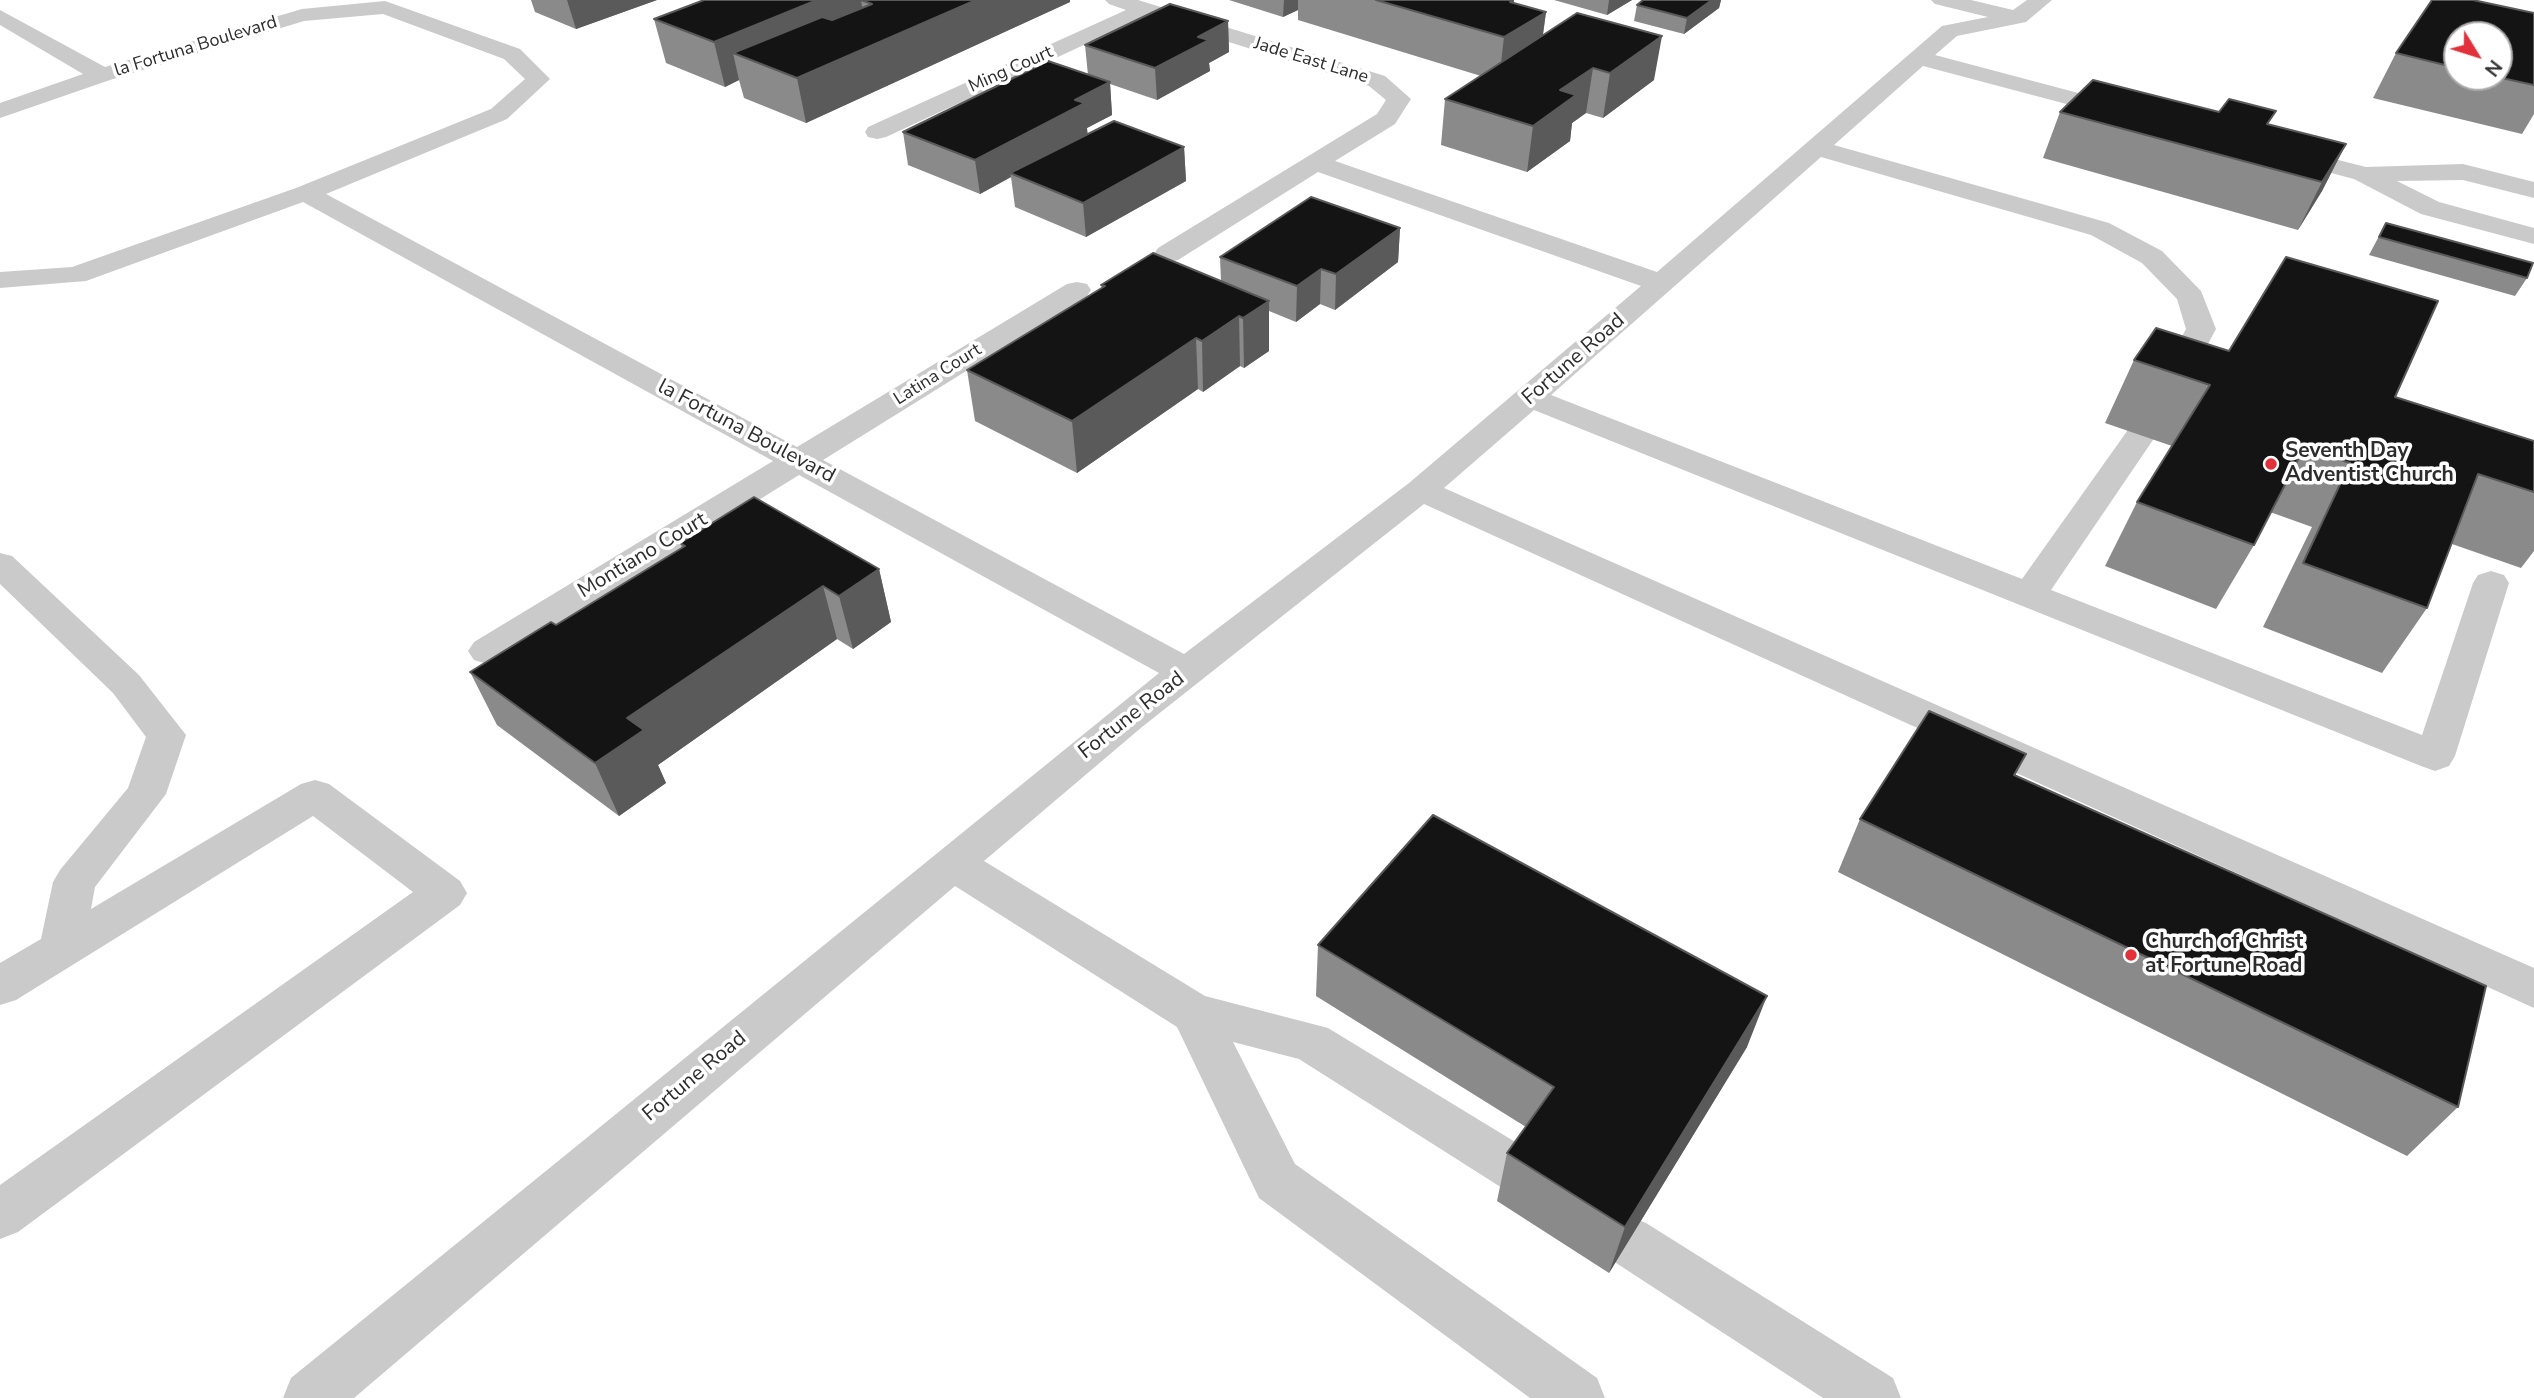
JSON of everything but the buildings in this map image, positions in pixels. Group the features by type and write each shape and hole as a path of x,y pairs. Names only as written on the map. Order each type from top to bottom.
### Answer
{"street":[{"name":"Jade East Lane","path":"1116,0 1377,81 1399,99 1386,119 1168,254"},
{"path":"1933,0 1950,31"},
{"path":"1942,0 2018,17"},
{"name":"Fortune Road","path":"311,1398 1128,717 1421,490 1531,398 1814,147 1950,31 2018,17 2041,0"},
{"name":"la Fortuna Boulevard","path":"0,111 103,75 302,15 385,7 512,54 538,79 499,114 305,193 76,275 0,281"},
{"name":"Ming Court","path":"877,132 1145,9"},
{"path":"0,16 103,75"},
{"path":"1919,58 2139,116"},
{"path":"2258,146 2362,174 2430,208 2534,236"},
{"path":"1814,147 2100,229 2152,257 2191,297 2202,330 2162,401"},
{"path":"1316,163 1661,284"},
{"path":"2362,174 2463,172 2534,190"},
{"name":"la Fortuna Boulevard","path":"305,193 1187,672"},
{"name":"Latina Court","path":"799,461 1077,290"},
{"path":"1531,398 2435,756 2491,583"},
{"path":"2029,595 2141,434"},
{"name":"Montiano Court","path":"487,651 799,461"},
{"path":"1421,490 2534,989"},
{"path":"0,564 126,684 166,735 146,794 75,882 61,948"},
{"path":"0,986 315,795 445,893 0,1215"},
{"path":"953,863 1194,1013 1311,1042 1517,1170"},
{"path":"1194,1013 1277,1181 1577,1398"},
{"path":"1628,1241 1872,1398"}],"place":[{"name":"Seventh Day Adventist Church","path":"2271,464"},
{"name":"Church of Christ at Fortune Road","path":"2131,955"}]}
